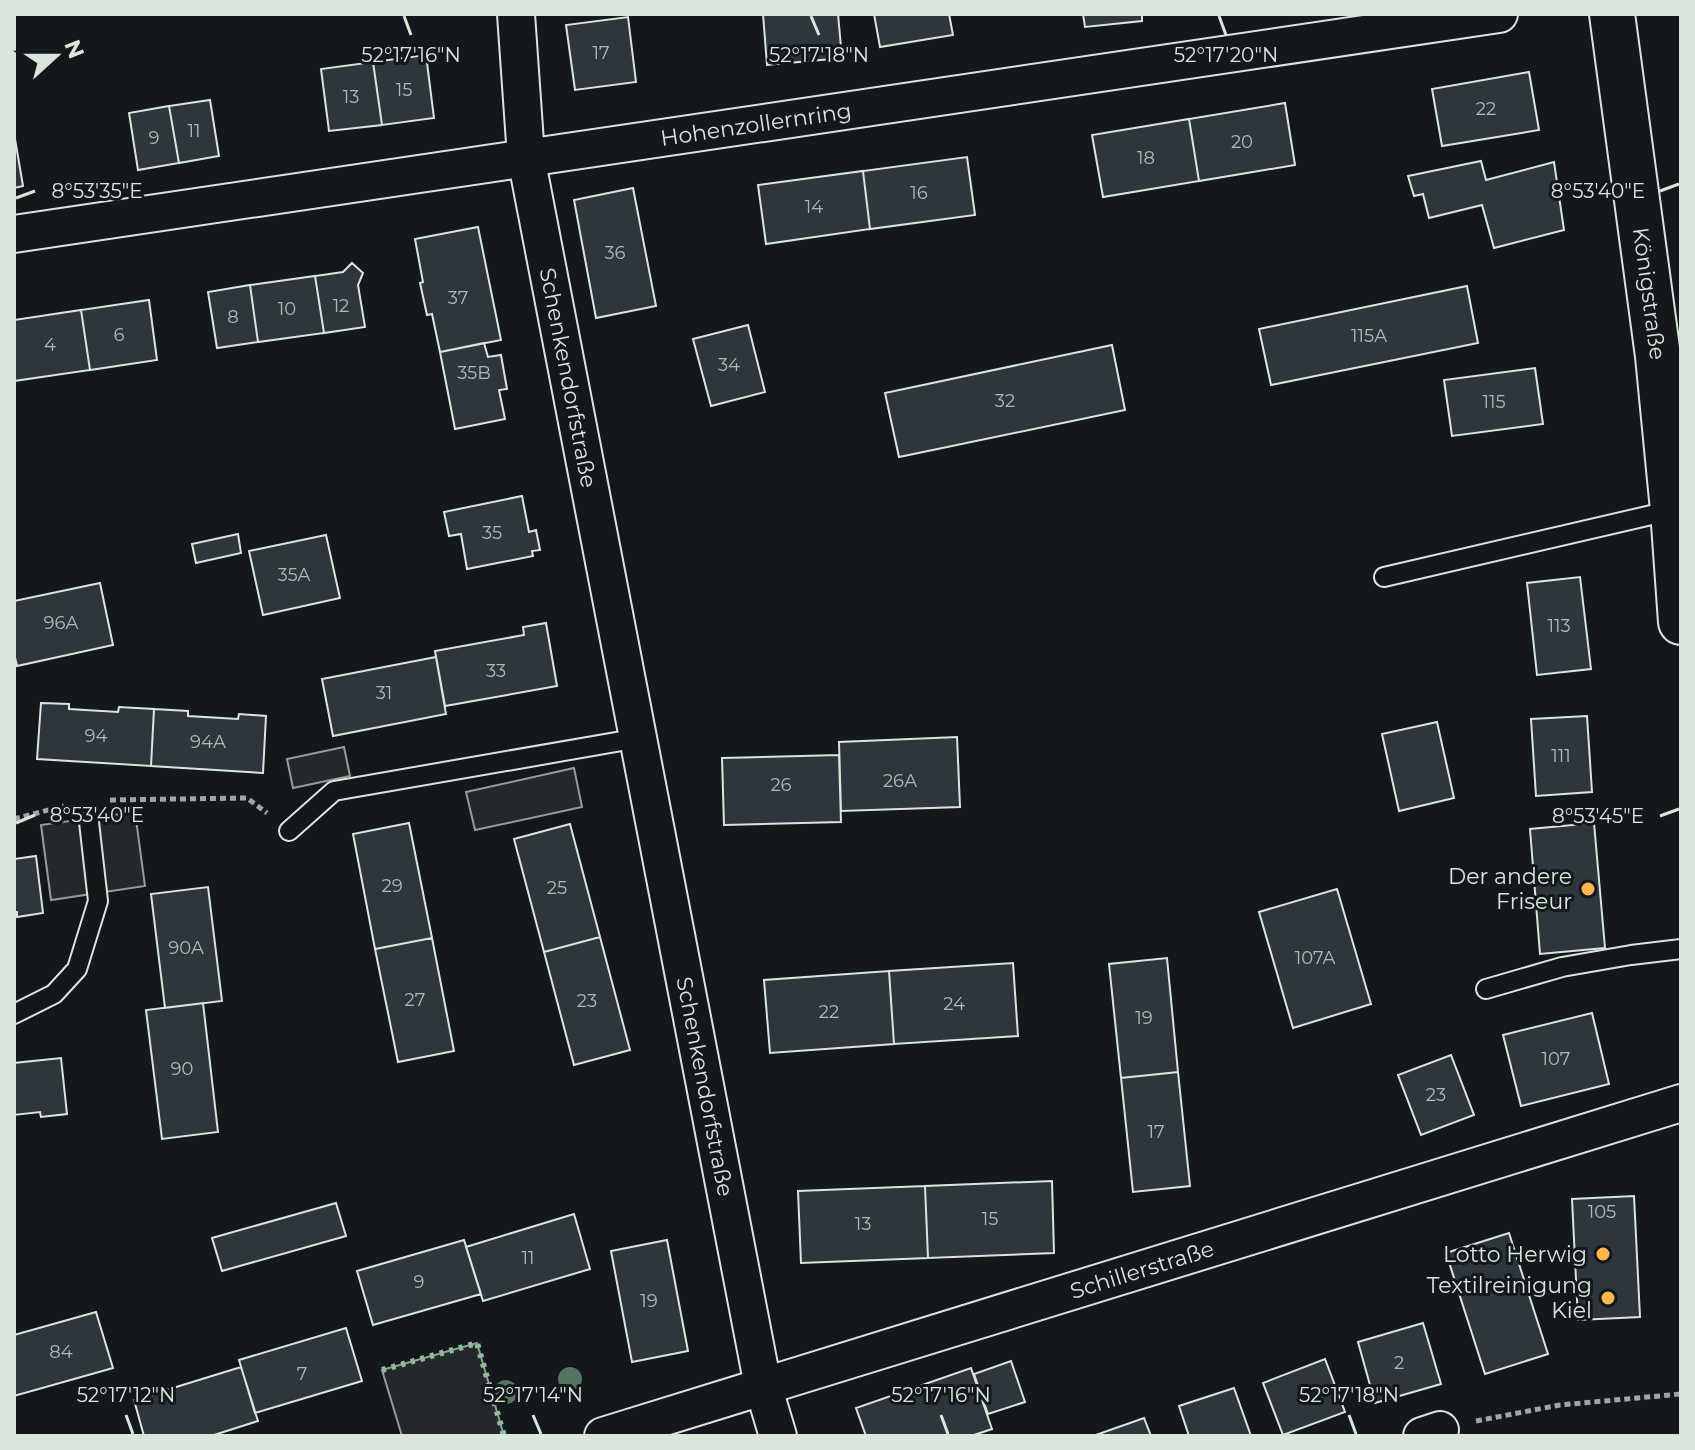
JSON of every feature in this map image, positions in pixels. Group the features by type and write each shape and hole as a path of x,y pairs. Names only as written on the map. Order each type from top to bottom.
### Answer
{"main road":[{"name":"Königstraße","path":"1612,14 1658,356 1681,622"}],"street":[{"name":"Schenkendorfstraße","path":"516,14 526,157 763,1386 778,1436"},
{"name":"Hohenzollernring","path":"14,234 1499,14"},
{"name":"Schillerstraße","path":"603,1436 1681,1103"}],"lane":[{"path":"1384,577 1673,510"},
{"path":"289,831 334,791 639,738"},
{"path":"14,1014 54,994 77,969 98,901 89,822"},
{"path":"1486,989 1562,967 1681,949"}],"path":[{"path":"99,800 247,798 289,831"},
{"path":"14,819 70,804"},
{"path":"1431,1433 1497,1416 1560,1405 1681,1394"}],"shaded area":[{"path":"344,747 350,776 293,788 287,759"},
{"path":"574,768 582,807 475,830 466,792"},
{"path":"135,812 145,886 51,900 41,825"},
{"path":"477,1343 504,1436 402,1436 382,1370"}],"building":[{"path":"763,14 838,14 842,58 767,65"},
{"path":"874,14 949,14 953,35 880,47"},
{"path":"1083,14 1142,14 1142,21 1085,27"},
{"path":"628,17 636,82 575,90 566,25"},
{"path":"426,55 434,118 382,125 373,62"},
{"path":"373,62 382,125 329,131 321,69"},
{"path":"1529,72 1539,130 1442,146 1432,89"},
{"path":"210,100 219,156 179,163 169,106"},
{"path":"1285,103 1295,165 1199,181 1189,119"},
{"path":"169,106 179,163 138,170 129,113"},
{"path":"1189,119 1199,181 1103,197 1092,135"},
{"path":"14,133 23,186 14,188"},
{"path":"967,157 975,215 870,229 863,171"},
{"path":"1481,161 1486,180 1554,162 1564,230 1494,248 1482,205 1429,218 1423,194 1414,196 1408,176"},
{"path":"863,171 870,229 766,244 758,185"},
{"path":"633,188 656,306 596,318 574,200"},
{"path":"478,227 501,340 440,352 432,314 427,315 415,239"},
{"path":"352,263 363,273 358,285 365,327 324,333 315,276 343,272"},
{"path":"315,276 324,333 258,342 250,285"},
{"path":"250,285 258,342 217,348 208,292"},
{"path":"1467,286 1478,343 1271,385 1259,329"},
{"path":"149,300 157,360 90,370 81,310"},
{"path":"81,310 90,370 14,381 14,320"},
{"path":"748,325 765,392 711,406 693,339"},
{"path":"484,343 488,357 501,355 507,389 499,390 505,419 455,429 440,352"},
{"path":"1112,345 1125,410 899,457 885,393"},
{"path":"1535,368 1543,424 1452,436 1444,380"},
{"path":"522,496 529,532 536,530 540,550 532,551 533,556 467,569 461,534 449,536 444,512"},
{"path":"238,534 241,553 196,563 192,544"},
{"path":"326,535 340,598 263,615 249,551"},
{"path":"1580,577 1591,669 1537,675 1527,583"},
{"path":"100,583 113,645 17,666 14,601"},
{"path":"546,623 557,686 445,706 435,651 524,635 523,627"},
{"path":"436,657 446,714 333,736 322,679"},
{"path":"41,703 69,704 69,709 118,712 119,707 154,709 151,766 37,759"},
{"path":"154,709 188,711 188,716 238,719 239,714 266,716 263,773 151,766"},
{"path":"1587,716 1592,792 1536,796 1531,719"},
{"path":"1437,722 1454,798 1399,811 1382,734"},
{"path":"957,737 960,807 841,811 839,742"},
{"path":"839,755 841,822 724,825 722,758"},
{"path":"409,823 432,938 375,949 353,834"},
{"path":"1594,823 1605,948 1540,954 1530,829"},
{"path":"570,824 600,937 544,952 514,839"},
{"path":"36,856 43,913 17,917 17,912 14,912 14,859"},
{"path":"208,887 222,1001 165,1008 151,894"},
{"path":"1337,889 1371,1004 1293,1028 1259,912"},
{"path":"600,937 630,1050 574,1065 544,952"},
{"path":"432,938 454,1051 398,1062 375,949"},
{"path":"1167,958 1178,1072 1121,1078 1109,964"},
{"path":"1013,963 1018,1036 894,1044 889,971"},
{"path":"889,971 894,1044 770,1053 764,980"},
{"path":"203,1003 218,1132 162,1139 146,1010"},
{"path":"1592,1013 1609,1084 1521,1106 1503,1035"},
{"path":"1451,1055 1474,1115 1421,1135 1398,1075"},
{"path":"61,1058 67,1114 41,1117 40,1112 14,1115 14,1063"},
{"path":"1178,1072 1190,1186 1133,1192 1121,1078"},
{"path":"1052,1181 1054,1253 928,1258 925,1186"},
{"path":"925,1186 928,1258 801,1263 798,1191"},
{"path":"1634,1196 1640,1317 1578,1320 1572,1199"},
{"path":"336,1203 346,1236 222,1271 212,1238"},
{"path":"574,1214 590,1269 483,1301 466,1247"},
{"path":"1509,1233 1548,1354 1485,1374 1446,1253"},
{"path":"464,1240 481,1294 373,1325 357,1271"},
{"path":"667,1240 688,1351 632,1362 611,1251"},
{"path":"96,1312 113,1368 14,1396 14,1335"},
{"path":"1423,1323 1441,1384 1375,1403 1358,1342"},
{"path":"346,1328 362,1381 255,1413 239,1360"},
{"path":"1325,1359 1345,1412 1283,1435 1263,1383"},
{"path":"1011,1361 1025,1402 988,1414 974,1374"},
{"path":"241,1367 258,1421 211,1436 144,1436 134,1400"},
{"path":"971,1368 992,1429 971,1436 866,1436 856,1408"},
{"path":"1234,1388 1251,1436 1189,1436 1179,1406"},
{"path":"1144,1418 1151,1436 1093,1436"}],"hedge":[{"path":"382,1370 477,1343 504,1436"}],"place":[{"name":"Der andere Friseur","path":"1588,889"},
{"name":"Lotto Herwig","path":"1603,1254"},
{"name":"Textilreinigung Kiel","path":"1608,1298"}]}
